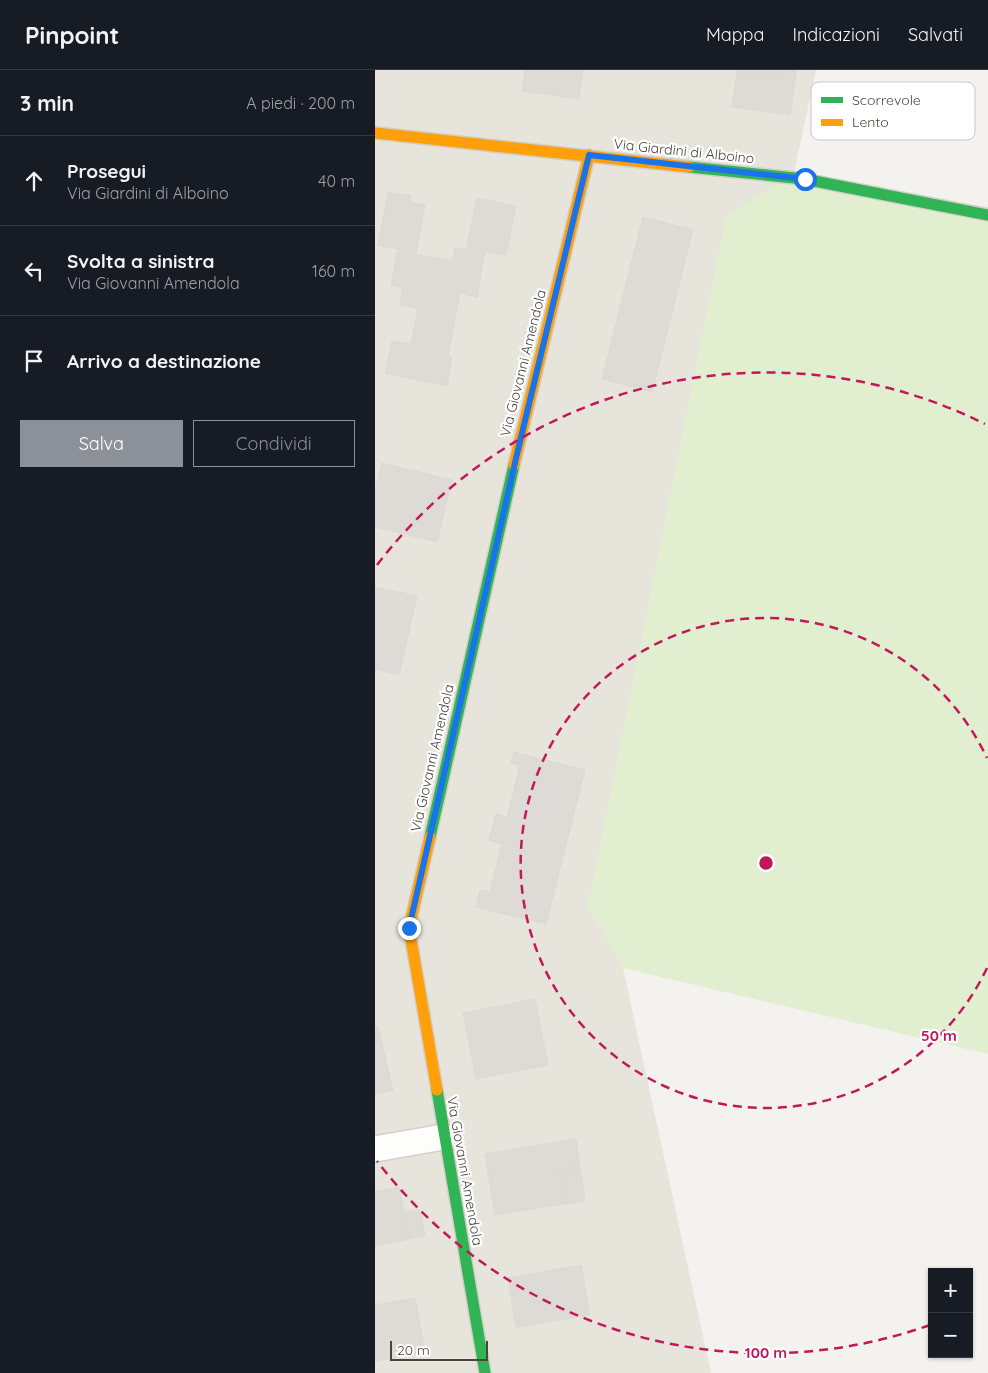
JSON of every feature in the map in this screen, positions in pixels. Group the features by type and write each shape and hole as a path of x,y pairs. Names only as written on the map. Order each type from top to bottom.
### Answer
{"street":[{"name":"Via Giardini di Alboino","path":"375,133 805,179 988,215"},
{"name":"Via Giovanni Amendola","path":"485,1373 443,1136 409,928 519,444 589,155"},
{"path":"375,1149 443,1136"}],"shaded area":[{"path":"375,70 816,70 813,82 811,82 811,93 794,173 588,905 623,968 711,1373 375,1373"}],"green space":[{"path":"794,173 988,209 988,1054 623,968 588,905 726,216"}],"building":[{"path":"525,70 583,70 579,99 522,91"},
{"path":"737,70 797,70 795,81 737,73"},
{"path":"737,73 795,81 790,115 732,107"},
{"path":"388,192 411,196 409,202 425,205 416,254 452,261 455,248 466,250 477,198 516,206 506,255 485,251 477,297 460,293 448,356 452,357 447,386 385,373 392,341 411,344 418,309 400,305 403,288 391,285 398,249 378,245"},
{"path":"643,217 693,230 652,392 602,379"},
{"path":"382,463 452,480 437,542 375,527 375,489"},
{"path":"375,587 417,596 399,675 375,669"},
{"path":"514,752 585,770 546,924 476,907 480,890 490,892 502,844 489,840 496,814 507,817 520,765 511,763"},
{"path":"535,999 548,1065 476,1079 463,1013"},
{"path":"378,1027 393,1090 375,1094 375,1028"},
{"path":"576,1139 580,1167 559,1170 564,1204 495,1215 485,1154"},
{"path":"580,1167 585,1201 564,1204 559,1170"},
{"path":"399,1187 409,1239 375,1246 375,1192"},
{"path":"420,1210 425,1236 409,1239 403,1213"},
{"path":"581,1265 590,1315 516,1327 508,1278"},
{"path":"415,1298 425,1352 375,1361 375,1305"}],"traffic: fast":[{"path":"689,167 804,179 988,215"},
{"path":"430,837 514,465"},
{"path":"437,1090 485,1373"}],"traffic: slow":[{"path":"375,133 689,167"},
{"path":"514,465 589,155"},
{"path":"430,837 409,928 437,1090"}],"route":[{"path":"409,928 517,454 589,155 805,179"}]}
